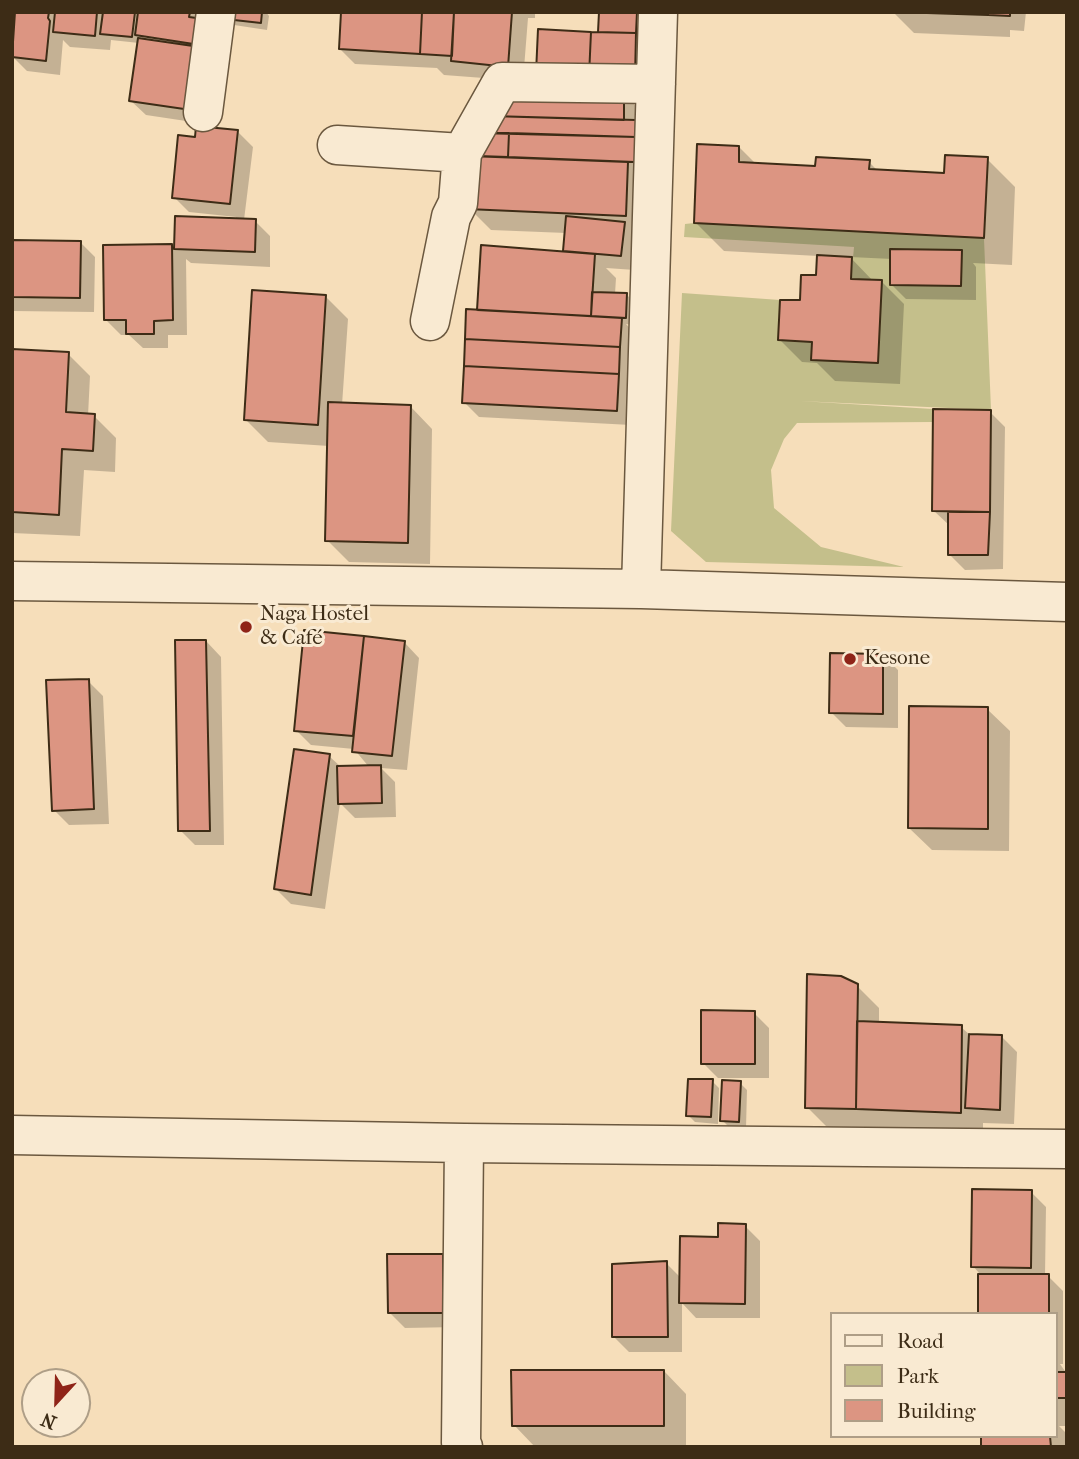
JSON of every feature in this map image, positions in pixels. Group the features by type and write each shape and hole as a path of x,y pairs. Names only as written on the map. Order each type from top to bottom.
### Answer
{"street":[{"path":"203,112 216,12"},
{"path":"640,589 658,12"},
{"path":"430,321 451,217 457,203 462,153 502,82 656,84"},
{"path":"337,145 462,153"},
{"path":"12,581 640,589 1067,601"},
{"path":"12,1135 1067,1149"},
{"path":"463,1447 464,1143"}],"green space":[{"path":"685,224 984,238 991,410 800,401 933,409 932,422 797,423 784,439 771,470 774,508 821,547 904,567 706,562 671,531 682,293 780,300 779,340 812,342 878,362 882,281 851,279 854,247 684,237"}],"building":[{"path":"15,12 49,12 46,61 12,57"},
{"path":"55,12 97,12 95,36 53,32"},
{"path":"103,12 135,12 132,37 100,34"},
{"path":"138,12 190,12 189,17 204,19 200,45 135,35"},
{"path":"226,12 262,12 261,23 225,19"},
{"path":"341,12 422,12 420,54 339,49"},
{"path":"422,12 454,12 452,56 420,54"},
{"path":"454,12 512,12 508,67 451,61"},
{"path":"599,12 637,12 636,33 598,32"},
{"path":"896,12 988,12 988,15"},
{"path":"988,12 1010,12 1010,16 988,15"},
{"path":"538,29 591,32 589,76 536,73"},
{"path":"591,32 636,33 635,77 589,76"},
{"path":"138,38 200,47 191,110 129,101"},
{"path":"504,90 624,92 624,120 491,116"},
{"path":"491,116 636,120 636,137 478,133"},
{"path":"196,126 238,130 230,204 172,198 178,135 195,137"},
{"path":"478,133 509,133 508,157 478,156"},
{"path":"509,133 636,137 635,162 508,157"},
{"path":"697,144 739,146 739,162 815,166 816,157 870,160 869,169 944,173 945,155 988,157 984,238 694,223"},
{"path":"469,156 628,162 626,216 467,209"},
{"path":"175,216 256,219 255,252 174,249"},
{"path":"566,216 625,222 621,256 563,251"},
{"path":"12,240 81,241 80,298 12,297"},
{"path":"172,244 173,320 154,321 154,334 126,334 126,320 104,320 103,245"},
{"path":"481,245 595,254 591,316 477,310"},
{"path":"890,249 962,250 961,286 890,285"},
{"path":"817,255 852,257 851,279 882,280 878,363 811,360 812,342 778,340 780,300 800,300 801,275 816,275"},
{"path":"252,290 326,295 318,425 244,420"},
{"path":"592,292 627,293 626,318 591,316"},
{"path":"466,309 622,318 620,347 465,339"},
{"path":"465,339 620,347 619,374 464,366"},
{"path":"12,349 69,352 66,412 95,414 93,451 62,449 59,515 12,512"},
{"path":"464,366 619,374 617,411 462,403"},
{"path":"328,402 411,405 408,543 325,541"},
{"path":"933,409 991,410 990,512 932,511"},
{"path":"948,512 990,512 988,555 948,555"},
{"path":"304,630 364,636 353,736 294,731"},
{"path":"364,636 405,641 392,756 352,752"},
{"path":"175,640 206,640 210,831 178,831"},
{"path":"830,653 883,654 883,714 829,713"},
{"path":"89,679 94,809 52,811 46,680"},
{"path":"909,706 988,707 988,829 908,828"},
{"path":"294,749 330,754 311,895 274,889"},
{"path":"381,765 382,803 338,804 337,766"},
{"path":"807,974 841,976 858,984 856,1109 805,1108"},
{"path":"701,1010 755,1011 755,1064 701,1064"},
{"path":"857,1021 962,1025 961,1113 856,1109"},
{"path":"969,1034 1002,1035 1000,1110 965,1108"},
{"path":"688,1079 713,1079 711,1117 686,1116"},
{"path":"722,1080 741,1081 739,1122 720,1121"},
{"path":"972,1189 1032,1190 1031,1268 971,1267"},
{"path":"718,1223 746,1224 745,1304 679,1303 680,1236 718,1237"},
{"path":"387,1254 443,1254 443,1313 388,1313"},
{"path":"667,1261 668,1337 612,1337 612,1264"},
{"path":"978,1274 1049,1274 1049,1312 978,1312"},
{"path":"511,1370 664,1370 664,1426 512,1426"},
{"path":"1058,1372 1067,1372 1067,1398 1058,1398"},
{"path":"981,1438 1050,1438 1051,1447 981,1447"}],"place":[{"name":"Naga Hostel & Café","path":"246,627"},
{"name":"Kesone","path":"850,659"}]}
